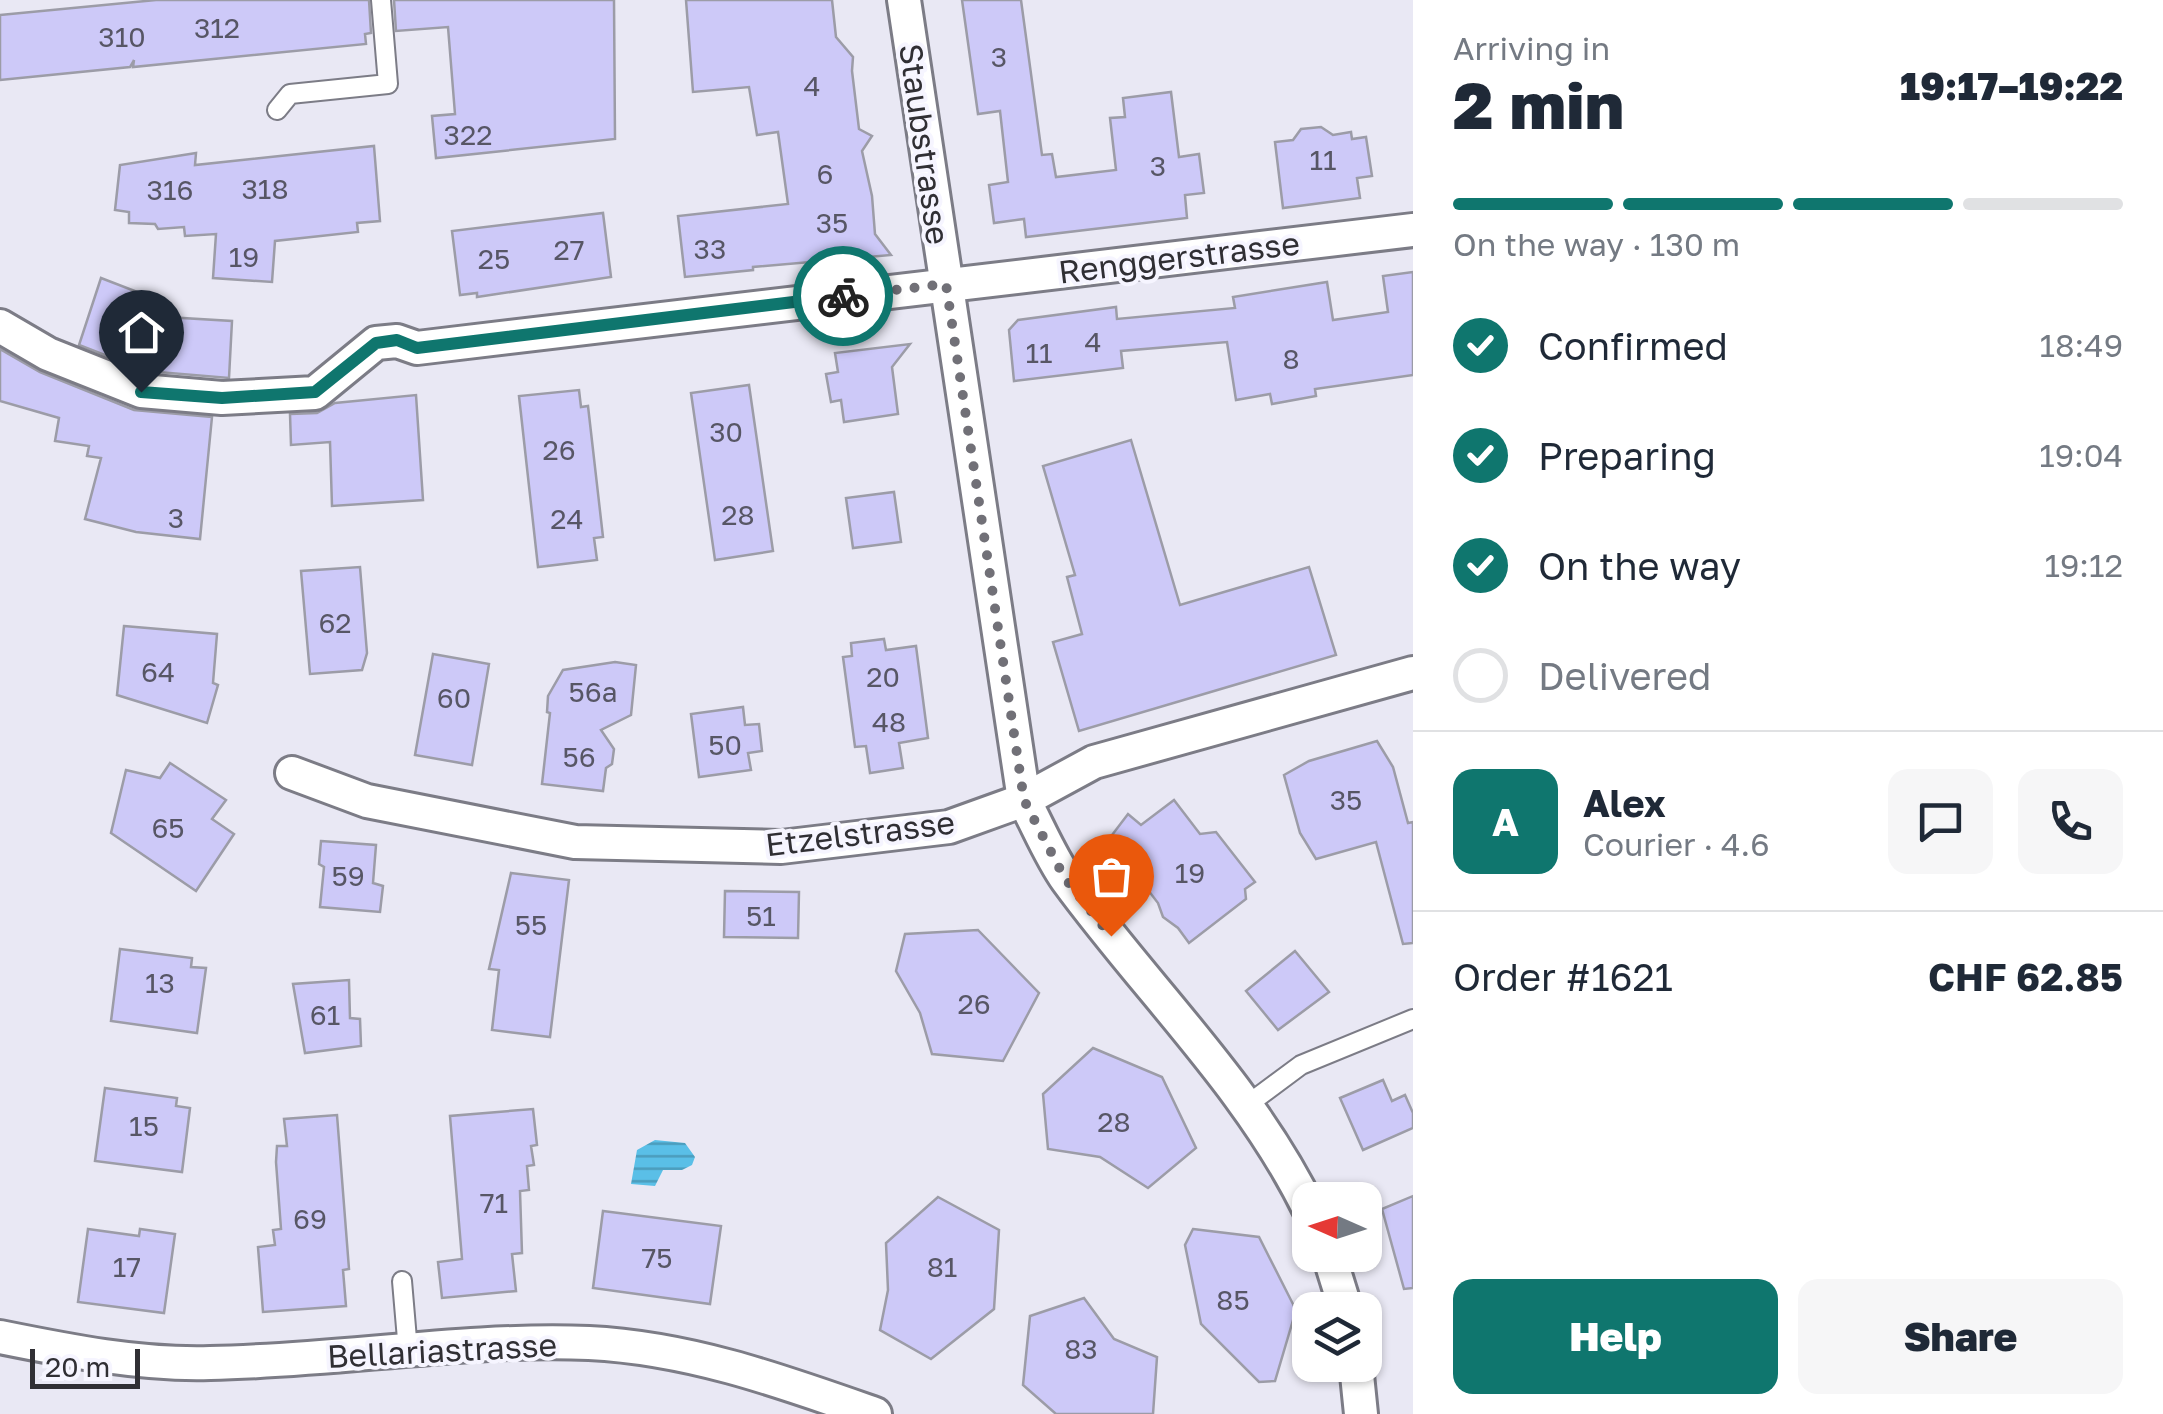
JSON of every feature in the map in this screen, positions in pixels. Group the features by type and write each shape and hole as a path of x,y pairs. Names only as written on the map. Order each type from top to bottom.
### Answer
{"street":[{"name":"Staubstrasse","path":"904,0 1024,800 1064,877 1246,1105 1296,1182"},
{"name":"Renggerstrasse","path":"0,326 48,354 141,392 222,398 315,392 376,343 397,340 417,348 1413,230"},
{"name":"Etzelstrasse","path":"292,772 367,801 574,842 781,846 948,827 1024,800 1094,762 1413,673"},
{"name":"Bellariastrasse","path":"0,1337 141,1360 209,1363 534,1342 663,1350 734,1366 875,1414"},
{"path":"1358,1382 1361,1414"}],"lane":[{"path":"277,110 290,94 388,84 382,0"},
{"path":"1246,1105 1300,1065 1413,1020"},
{"path":"402,1281 408,1351"}],"water":[{"path":"655,1140 685,1143 695,1157 692,1165 682,1170 663,1170 655,1186 631,1184 637,1150"}],"building":[{"path":"156,0 369,0 371,33 365,34 366,44 133,67 134,60 130,67 0,80 0,15"},
{"path":"394,0 614,0 615,139 436,158 432,116 455,114 448,27 396,31"},
{"path":"686,0 832,0 836,37 853,57 859,129 872,136 862,151 875,234 891,255 685,277 678,216 788,204 778,132 757,135 749,87 693,92"},
{"path":"962,0 1021,0 1042,155 1052,154 1056,177 1116,170 1110,118 1125,117 1123,98 1171,92 1179,157 1199,154 1204,193 1185,195 1187,218 1026,237 1024,219 994,223 989,185 1008,182 1000,111 978,114"},
{"path":"1321,127 1333,135 1351,132 1352,139 1366,137 1372,176 1357,178 1360,198 1283,208 1275,142 1293,140 1301,129"},
{"path":"374,146 380,221 357,223 358,232 275,241 272,282 213,278 216,234 185,236 184,227 158,229 155,224 129,223 129,212 115,210 120,165 196,153 195,165"},
{"path":"603,213 611,277 477,297 477,293 460,295 452,231"},
{"path":"1413,272 1413,375 1315,389 1316,396 1272,404 1270,394 1236,400 1227,342 1121,351 1123,368 1014,381 1009,330 1018,320 1116,307 1117,319 1235,308 1233,297 1327,282 1333,320 1388,312 1383,276"},
{"path":"101,278 140,293 133,315 232,321 229,378 146,371 79,345"},
{"path":"910,344 892,367 898,414 844,422 841,400 831,402 826,374 838,372 835,353"},
{"path":"0,349 40,372 134,410 212,417 200,539 136,532 85,519 101,458 87,456 89,446 55,441 59,418 0,401"},
{"path":"749,385 773,551 715,560 691,393"},
{"path":"579,390 581,407 588,406 603,537 594,538 597,560 538,567 519,396"},
{"path":"416,395 423,500 332,506 330,442 291,445 290,414 317,413 335,403"},
{"path":"1131,440 1180,605 1309,567 1336,655 1079,731 1053,642 1082,634 1067,577 1075,575 1043,466"},
{"path":"894,492 901,542 853,548 846,498"},
{"path":"360,567 367,653 362,670 310,674 301,571"},
{"path":"124,626 217,634 213,683 218,685 207,723 117,695"},
{"path":"884,639 886,650 916,646 928,738 899,743 903,768 870,773 866,746 855,747 843,657 852,656 851,643"},
{"path":"433,654 489,664 472,765 415,755"},
{"path":"615,662 636,665 631,715 601,730 614,749 603,791 542,784 550,713 548,696 563,670"},
{"path":"743,707 745,725 759,724 762,751 748,753 751,770 699,777 691,714"},
{"path":"1377,741 1393,767 1408,823 1413,822 1413,943 1403,944 1376,842 1316,859 1300,833 1284,775 1309,761"},
{"path":"170,763 226,800 212,819 234,834 196,891 111,833 126,770 160,778"},
{"path":"1174,800 1200,834 1216,832 1255,882 1245,889 1246,899 1189,943 1163,917 1158,903 1109,839 1128,814 1141,825"},
{"path":"321,841 376,845 373,883 383,886 380,912 320,907 324,867 319,864"},
{"path":"511,873 569,880 550,1037 492,1030 499,970 489,969"},
{"path":"725,891 799,892 798,938 724,937"},
{"path":"978,930 1039,993 1003,1061 932,1054 920,1013 896,971 905,934"},
{"path":"120,949 192,958 191,967 206,968 197,1033 111,1021"},
{"path":"1295,951 1329,992 1278,1030 1246,991"},
{"path":"349,980 350,1018 360,1019 361,1046 305,1053 293,984"},
{"path":"1093,1048 1162,1077 1196,1148 1148,1188 1100,1157 1048,1149 1043,1094"},
{"path":"1383,1080 1392,1101 1405,1095 1413,1113 1413,1128 1363,1150 1340,1098"},
{"path":"105,1088 177,1098 176,1106 190,1108 182,1172 95,1161"},
{"path":"533,1109 537,1145 531,1146 534,1165 527,1166 529,1190 520,1191 522,1253 512,1254 516,1291 442,1298 438,1262 462,1259 450,1116"},
{"path":"337,1115 349,1269 343,1270 346,1306 263,1312 258,1247 275,1245 273,1230 281,1229 276,1162 277,1146 287,1146 284,1119"},
{"path":"1413,1196 1413,1288 1404,1289 1382,1209"},
{"path":"938,1197 999,1230 994,1309 931,1359 880,1330 888,1290 886,1243"},
{"path":"603,1211 721,1226 710,1304 593,1288"},
{"path":"88,1229 139,1236 140,1229 175,1234 164,1313 78,1302"},
{"path":"1193,1229 1259,1237 1292,1302 1292,1324 1275,1381 1259,1382 1201,1324 1185,1245"},
{"path":"1084,1298 1114,1339 1157,1357 1153,1414 1056,1414 1023,1385 1030,1316"}],"way so far":[{"path":"843,296 946,284 1024,800 1064,877 1111,936"}],"route":[{"path":"141,392 222,398 315,392 376,343 397,340 417,348 843,296"}]}
